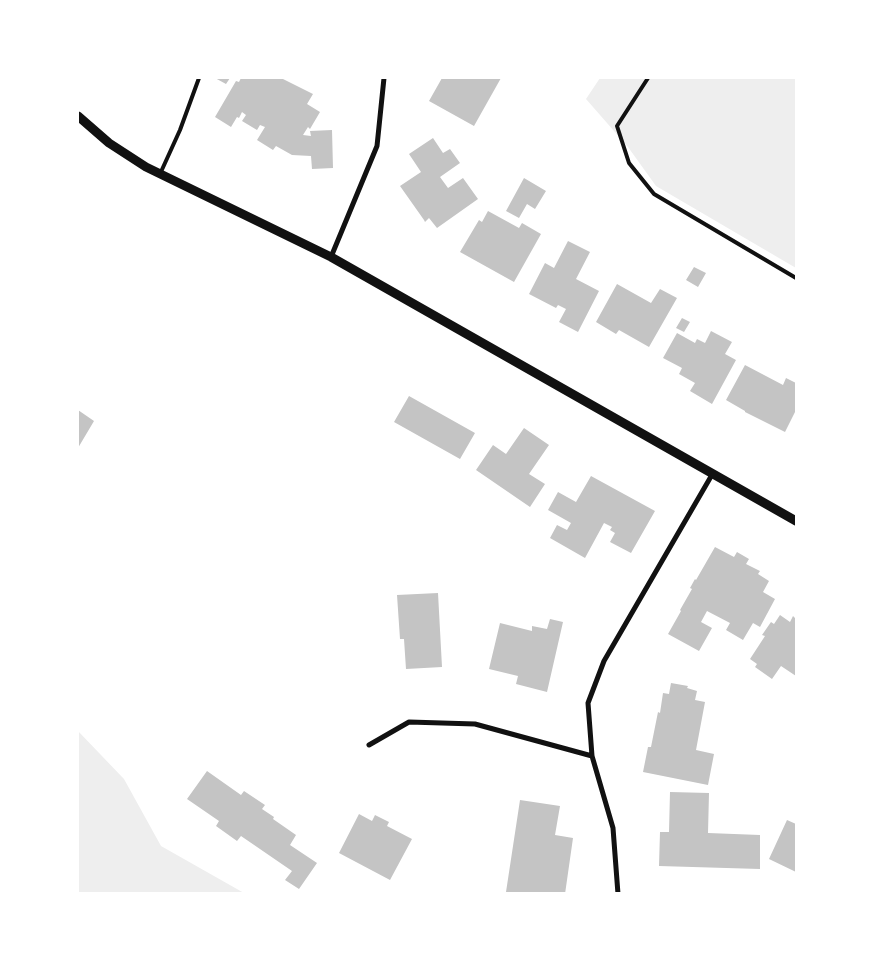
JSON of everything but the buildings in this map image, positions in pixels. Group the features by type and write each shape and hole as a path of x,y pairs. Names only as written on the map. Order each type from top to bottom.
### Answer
{"street":[{"path":"331,257 377,146 384,78"},
{"path":"78,116 110,143 146,167 331,257 796,520"},
{"path":"618,894 612,828 592,756 588,702 604,661 713,473"},
{"path":"369,745 409,722 475,724 592,756"}],"lane":[{"path":"160,174 180,130 199,78"},
{"path":"648,78 617,126 629,163 654,194 796,278"}],"shaded area":[{"path":"600,78 796,78 796,268 656,186 628,147 586,99"},
{"path":"78,731 124,779 161,846 244,893 78,893"}]}
